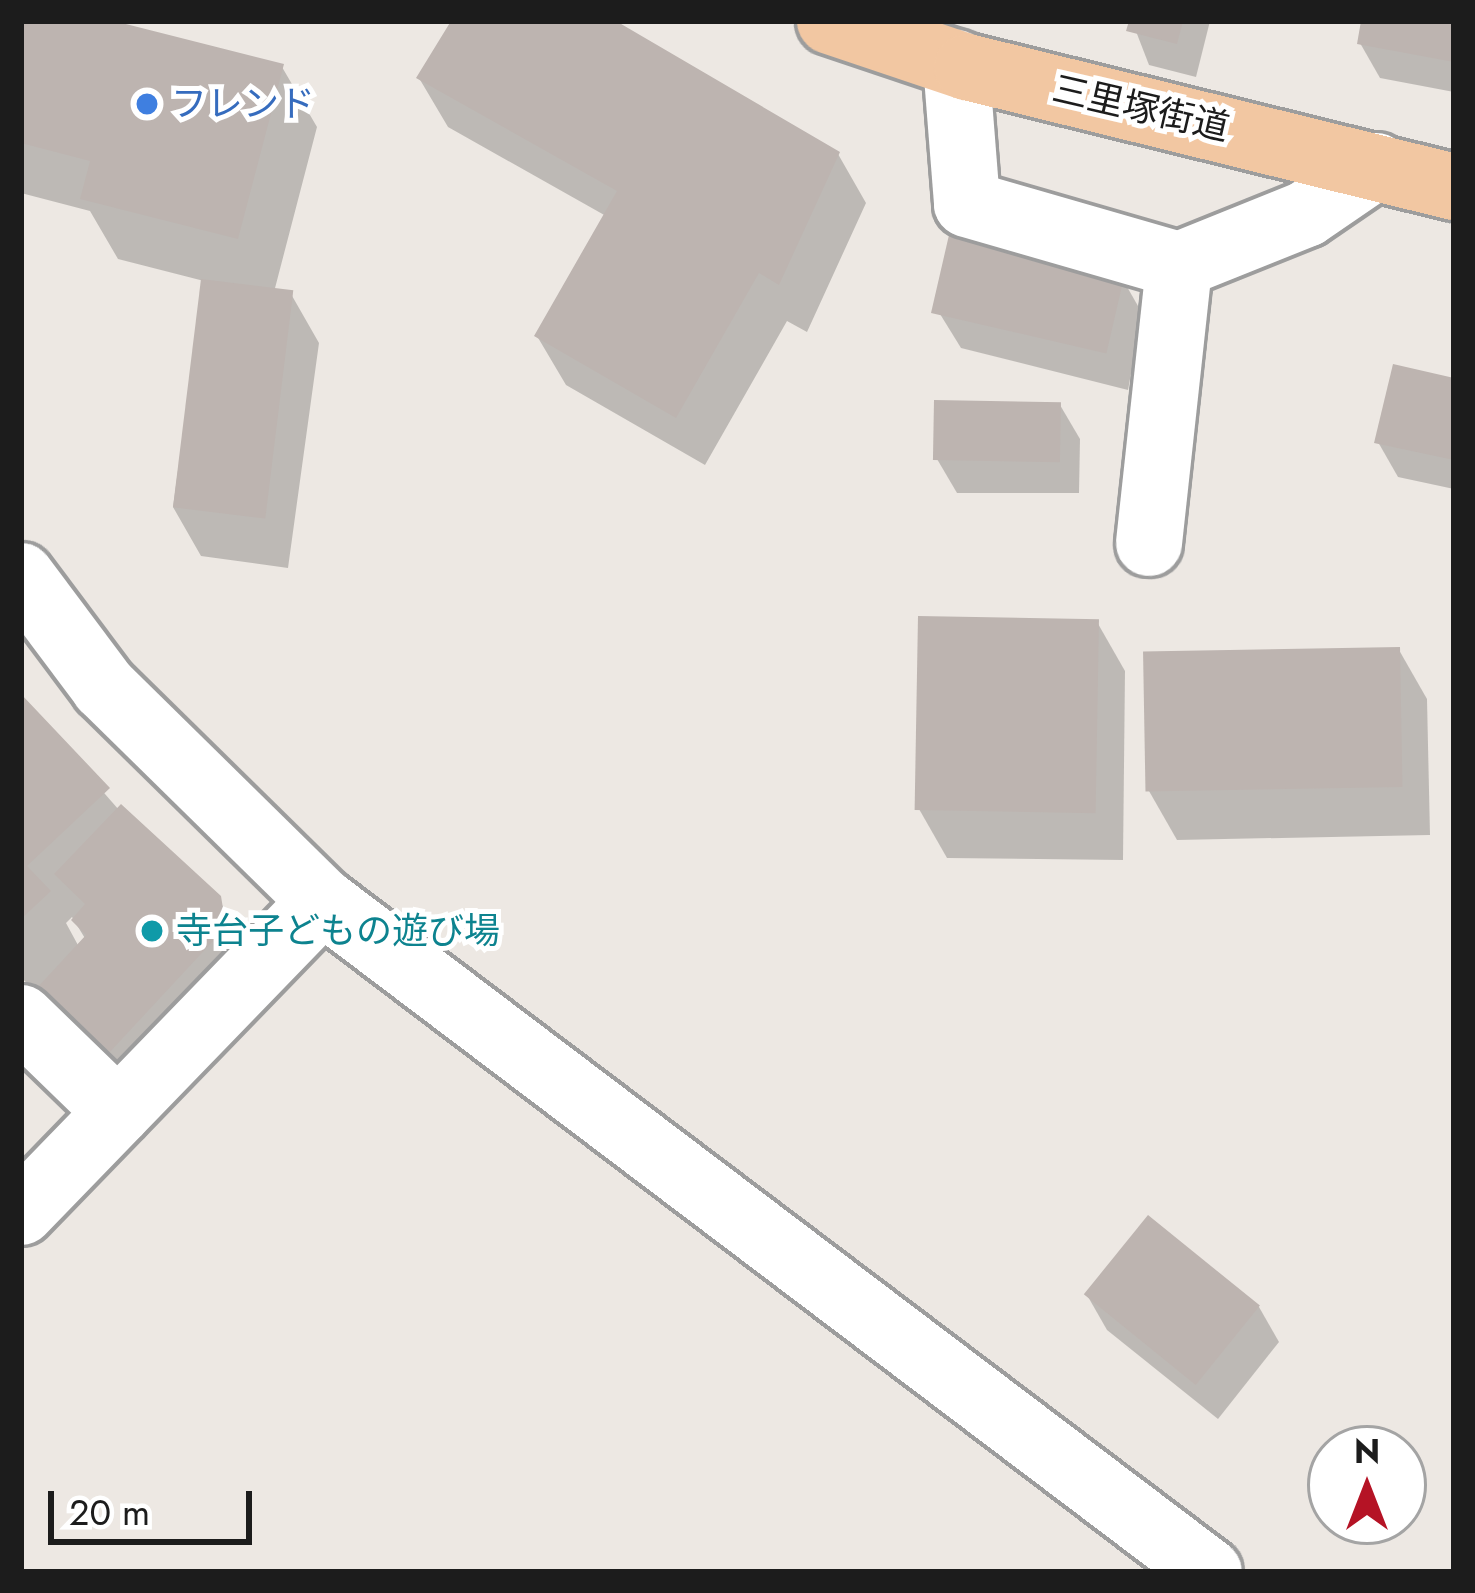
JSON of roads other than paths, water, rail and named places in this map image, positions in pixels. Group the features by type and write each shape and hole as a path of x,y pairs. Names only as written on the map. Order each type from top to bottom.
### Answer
{"main road":[{"name":"三里塚街道","path":"830,21 956,63 1454,187"}],"street":[{"path":"956,63 967,204 1179,265 1306,214 1376,166"},
{"path":"1149,543 1179,265"},
{"path":"21,576 104,687 322,901 1210,1572"},
{"path":"21,1212 322,901"},
{"path":"21,1018 118,1112"}],"place":[{"name":"フレンド","path":"147,104"},
{"name":"寺台子どもの遊び場","path":"152,931"}]}
